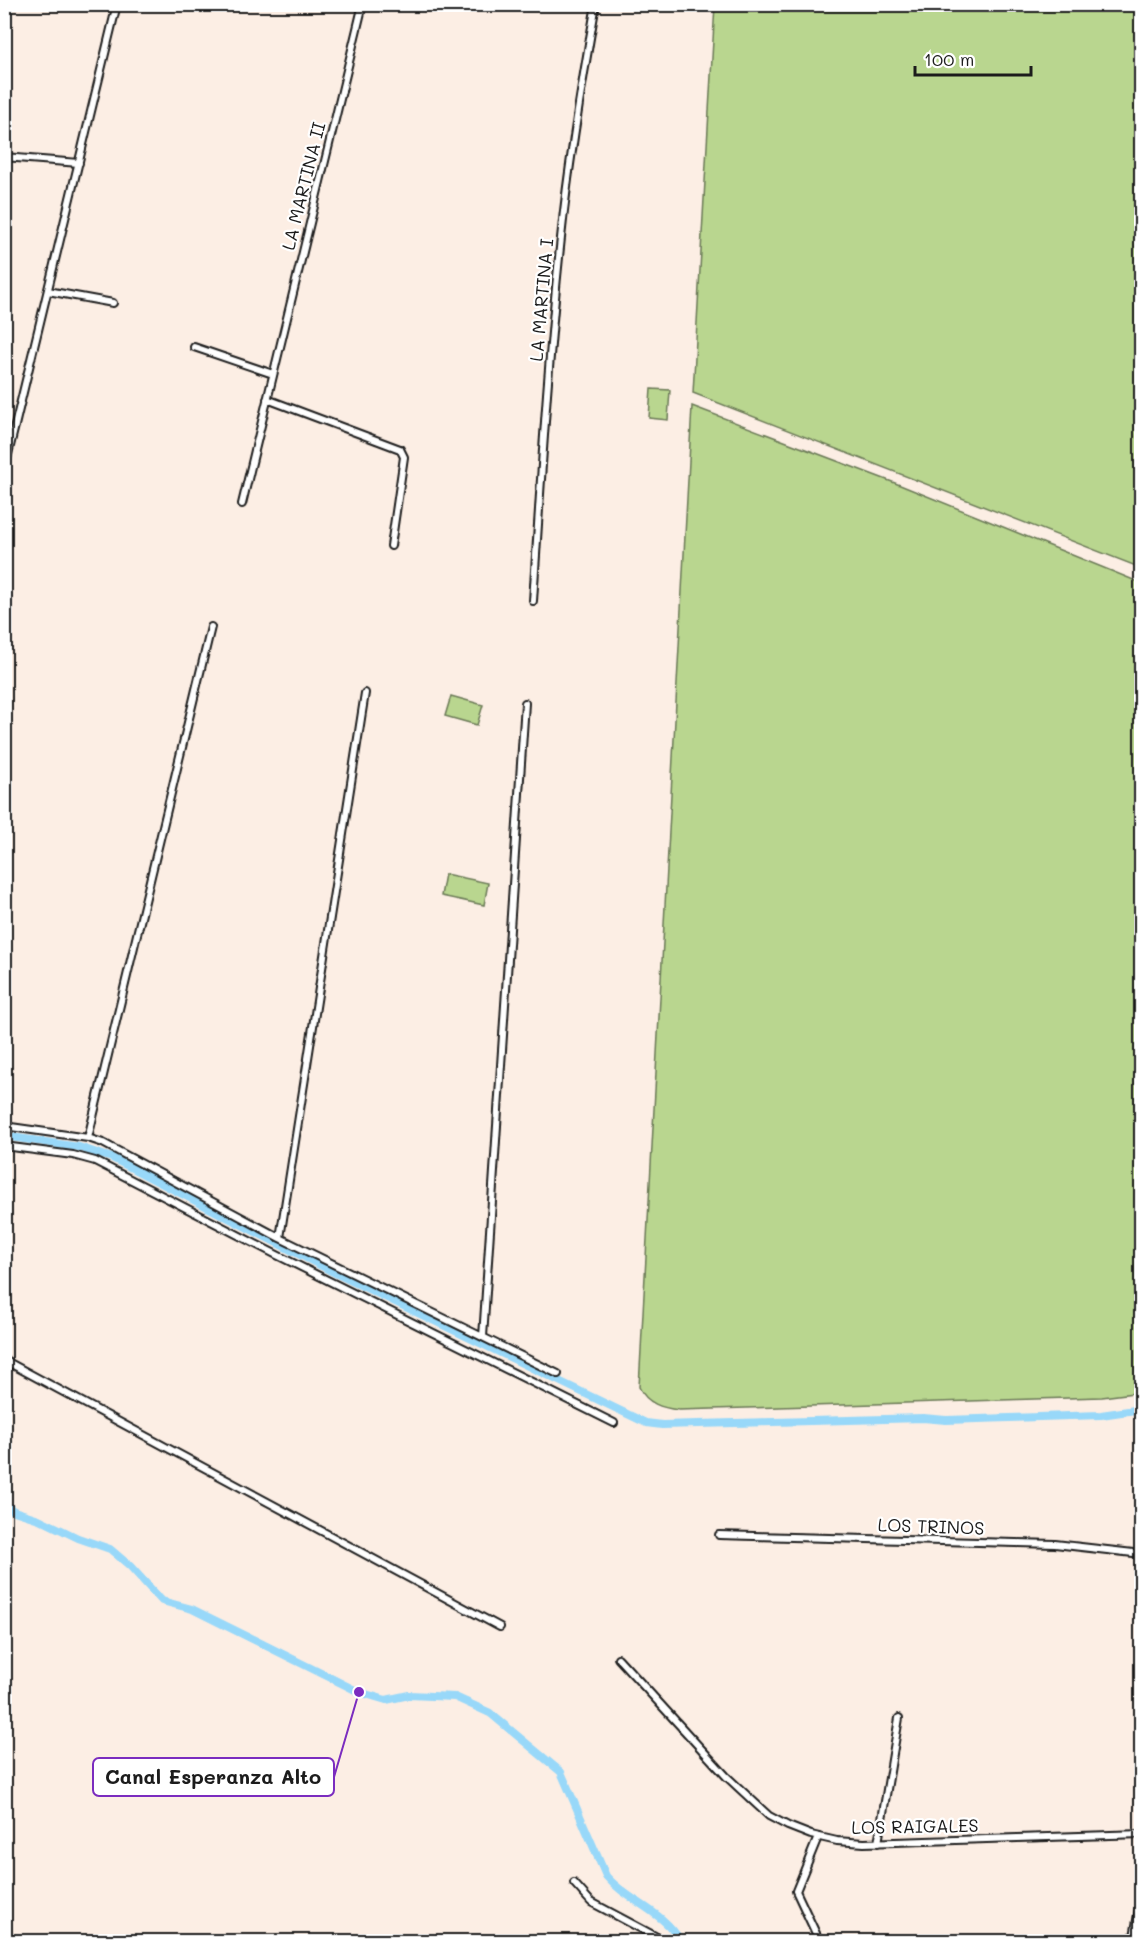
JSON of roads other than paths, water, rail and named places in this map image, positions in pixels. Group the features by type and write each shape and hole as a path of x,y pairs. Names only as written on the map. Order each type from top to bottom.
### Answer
{"street":[{"path":"4,471 117,4"},
{"name":"LA MARTINA II","path":"242,504 363,4"},
{"name":"LA MARTINA I","path":"533,601 561,238 572,149 596,4"},
{"path":"4,157 79,163"},
{"path":"48,291 113,303"},
{"path":"194,347 273,374"},
{"path":"267,399 400,449 404,458 391,546"},
{"path":"88,1138 212,627"},
{"path":"280,1238 365,693"},
{"path":"483,1337 525,704"},
{"path":"4,1126 88,1138 109,1146 280,1238 558,1374"},
{"path":"4,1146 73,1155 95,1161 277,1255 614,1423"},
{"path":"4,1360 500,1627"},
{"name":"LOS TRINOS","path":"719,1535 1055,1544 1142,1554"},
{"name":"LOS RAIGALES","path":"618,1658 748,1799 778,1822 818,1837 850,1843 878,1843 1142,1834"},
{"path":"878,1843 899,1718"},
{"path":"818,1837 796,1890 820,1941"},
{"path":"574,1883 591,1902 666,1941"},
{"path":"1133,1941 1142,1893"}],"waterway":[{"path":"4,1136 79,1147 112,1158 339,1275 646,1423 662,1425 923,1418 946,1420 1101,1415 1142,1409"},
{"path":"4,1504 14,1511 110,1549 130,1566 162,1601 192,1609 359,1692 386,1700 409,1695 455,1697 490,1713 561,1772 606,1876 624,1893 665,1922 681,1942"}],"place":[{"name":"Canal Esperanza Alto","path":"359,1692"}]}
